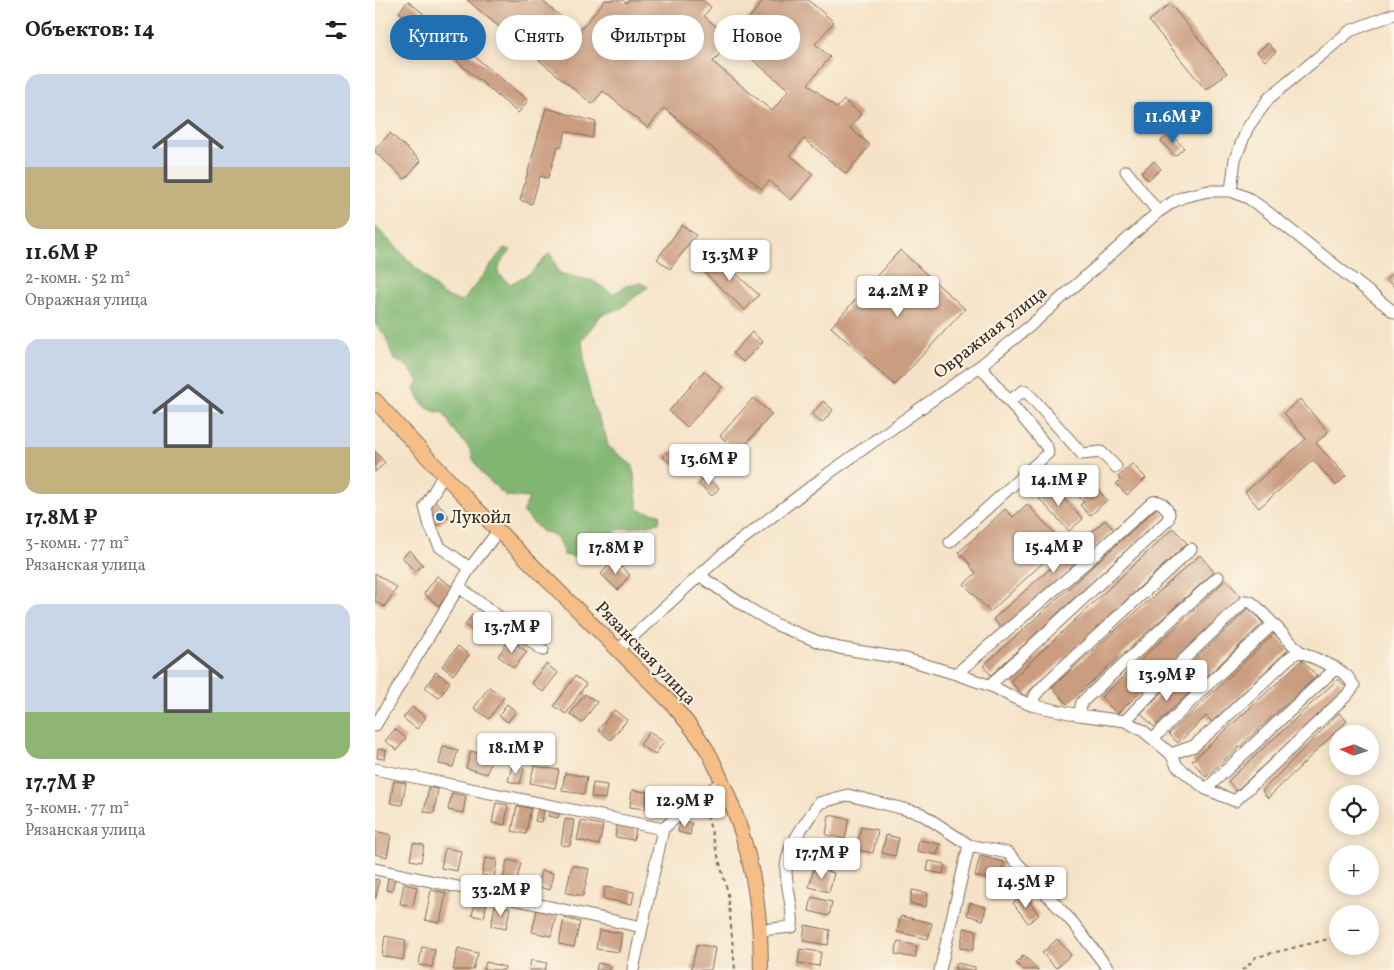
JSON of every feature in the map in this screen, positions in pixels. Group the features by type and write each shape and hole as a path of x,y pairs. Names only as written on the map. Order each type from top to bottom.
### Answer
{"main road":[{"name":"Рязанская улица","path":"375,400 415,445 498,531 672,704 691,726 708,751 736,814 746,843 760,930 761,970"}],"street":[{"path":"1231,191 1235,158 1248,127 1269,98 1350,31 1394,14"},
{"path":"1126,171 1158,212"},
{"name":"Овражная улица","path":"618,650 723,554 825,476 979,366 1030,326 1158,212 1183,197 1207,191 1231,191 1248,198 1394,312"},
{"path":"950,542 1048,453 1047,447 979,366"},
{"path":"1009,400 1026,391 1082,454 1101,452 1116,467"},
{"path":"444,474 425,507 430,526 441,546 470,568"},
{"path":"956,674 1090,559 1153,502 1162,503 1169,513 1168,520 990,685"},
{"path":"375,726 470,568 498,531"},
{"path":"1031,705 1036,694 1047,682 1191,549"},
{"path":"700,574 748,608 777,625 819,642 847,649 906,659 990,685 1031,705 1079,715 1125,721 1142,730 1171,754 1177,766 1206,789 1235,801 1347,696 1354,686 1347,676 1336,668 1299,651 1251,602 1245,601 1177,666 1125,721"},
{"path":"1079,715 1082,702 1218,577"},
{"path":"459,587 543,650"},
{"path":"1153,739 1273,624"},
{"path":"1171,754 1194,746 1299,651"},
{"path":"1177,666 1201,691"},
{"path":"1206,789 1336,668"},
{"path":"375,769 663,829"},
{"path":"633,970 663,829 689,805 722,782"},
{"path":"760,930 792,927 793,915 786,868 792,845 819,803 849,795 920,813 969,845 1008,853 1074,924 1109,970"},
{"path":"939,970 969,845"},
{"path":"375,870 642,927"}],"path":[{"path":"702,797 728,893 735,970"},
{"path":"1242,970 1256,957 1329,939"}],"green space":[{"path":"375,226 443,295 462,302 504,248 511,250 500,264 498,273 510,284 529,274 550,253 559,273 593,281 613,294 626,286 640,283 648,287 621,308 601,315 582,340 586,377 593,405 605,433 608,446 633,466 638,510 660,514 659,523 617,530 601,546 589,547 575,557 564,555 559,542 554,536 551,533 542,532 523,512 529,498 506,496 484,476 473,459 471,451 451,426 444,413 428,408 419,398 415,387 419,381 405,364 394,360 385,335 375,324"}],"building":[{"path":"467,0 541,0 559,15 496,15 496,24"},
{"path":"605,0 623,0 626,3 629,0 703,0 711,7 704,16 593,15"},
{"path":"764,0 808,0 834,22 815,44 830,57 808,84 837,108 844,100 861,114 850,128 870,145 846,174 804,139 790,155 813,174 791,200 769,181 762,189 664,108 648,128 603,91 592,104 539,60 582,60 582,28 592,16 592,60 704,60 704,16 714,25 715,60 713,62 772,111 789,90 753,60 800,60 800,15 751,15"},
{"path":"408,1 425,15 403,15 399,12"},
{"path":"1170,4 1227,73 1206,90 1149,21"},
{"path":"1268,43 1276,52 1265,61 1257,52"},
{"path":"456,60 479,60 528,101 518,113"},
{"path":"546,108 596,122 592,138 566,131 561,147 558,146 548,178 540,176 532,204 520,200"},
{"path":"390,133 421,161 405,179 375,152 375,149"},
{"path":"1170,133 1184,148 1175,156 1161,141"},
{"path":"1154,161 1161,169 1148,180 1141,172"},
{"path":"682,225 696,235 670,269 657,259"},
{"path":"900,250 965,309 895,385 831,327"},
{"path":"715,254 759,295 745,310 701,270"},
{"path":"1394,271 1394,287 1386,280"},
{"path":"752,332 763,342 743,362 733,353"},
{"path":"704,371 722,387 687,427 669,411"},
{"path":"753,398 772,414 739,452 720,436"},
{"path":"1300,399 1328,432 1316,443 1346,476 1336,486 1313,460 1259,508 1245,492 1306,439 1284,413"},
{"path":"823,401 833,410 822,423 812,414"},
{"path":"670,450 679,458 673,465 663,457"},
{"path":"375,451 385,463 375,472"},
{"path":"1132,464 1146,478 1127,495 1116,484 1120,480 1118,477"},
{"path":"1084,474 1107,500 1090,516 1080,505 1084,502 1076,494 1085,487 1078,479"},
{"path":"705,476 719,488 712,496 699,484"},
{"path":"1049,483 1083,519 1069,531 1036,495"},
{"path":"429,495 449,516 438,526 419,505"},
{"path":"1027,504 1060,539 1045,553 1049,557 990,612 964,584 976,573 959,552 1005,509 1013,517"},
{"path":"1158,507 1165,515 991,675 983,666"},
{"path":"1105,520 1114,530 1002,629 993,619"},
{"path":"1173,528 1187,543 1024,696 1010,681"},
{"path":"613,536 626,538 624,550 611,548"},
{"path":"410,550 423,565 415,572 402,557"},
{"path":"1200,555 1214,572 1067,704 1052,687"},
{"path":"613,560 630,575 618,590 601,574"},
{"path":"375,573 397,588 384,607 375,601"},
{"path":"437,576 453,587 439,606 424,594"},
{"path":"1226,580 1242,597 1117,714 1101,697"},
{"path":"1249,608 1263,623 1200,683 1186,668"},
{"path":"472,615 492,628 486,639 465,625"},
{"path":"1274,634 1289,649 1212,722 1206,716 1178,743 1169,734"},
{"path":"510,639 527,652 514,668 498,656"},
{"path":"458,646 469,655 453,675 442,666"},
{"path":"1302,660 1317,676 1206,777 1192,761"},
{"path":"546,664 558,673 543,692 531,683"},
{"path":"436,672 450,682 439,698 425,688"},
{"path":"575,676 586,684 566,714 554,706"},
{"path":"1179,676 1192,690 1154,727 1141,713"},
{"path":"1338,679 1347,688 1236,791 1228,781"},
{"path":"489,687 504,697 489,719 474,708"},
{"path":"585,694 597,702 582,723 570,714"},
{"path":"507,704 516,711 508,722 499,716"},
{"path":"412,707 426,717 417,729 403,718"},
{"path":"614,710 627,720 611,740 598,730"},
{"path":"1339,713 1347,721 1343,725 1329,725 1329,739 1268,798 1262,791"},
{"path":"395,729 406,738 397,750 385,741"},
{"path":"649,732 664,742 655,755 640,745"},
{"path":"520,736 533,738 531,748 518,746"},
{"path":"443,746 458,750 453,767 439,764"},
{"path":"378,749 386,750 385,759 377,758"},
{"path":"471,751 492,757 487,774 466,768"},
{"path":"512,766 524,769 520,784 508,781"},
{"path":"534,766 559,770 555,788 530,783"},
{"path":"565,773 587,777 584,794 562,791"},
{"path":"394,781 406,783 402,805 390,803"},
{"path":"593,783 607,785 605,799 591,797"},
{"path":"429,787 438,789 434,813 424,812"},
{"path":"632,790 647,792 645,809 630,807"},
{"path":"452,793 466,796 463,813 448,810"},
{"path":"496,803 508,805 505,825 492,823"},
{"path":"517,806 531,808 526,834 512,831"},
{"path":"550,808 560,810 558,818 548,816"},
{"path":"538,809 544,810 541,822 535,821"},
{"path":"829,815 849,819 845,839 826,835"},
{"path":"565,819 574,820 570,846 561,845"},
{"path":"581,821 603,825 599,845 577,840"},
{"path":"680,821 692,823 690,835 678,832"},
{"path":"617,823 636,826 634,840 615,837"},
{"path":"861,827 878,830 873,853 857,850"},
{"path":"375,831 391,835 387,857 375,854"},
{"path":"886,835 899,838 895,856 882,853"},
{"path":"919,840 940,844 937,855 917,851"},
{"path":"413,843 424,845 421,862 410,860"},
{"path":"445,848 461,851 457,871 441,868"},
{"path":"980,856 1004,862 999,882 975,876"},
{"path":"485,858 497,860 494,878 482,875"},
{"path":"507,860 521,863 516,883 503,880"},
{"path":"929,861 945,864 943,874 927,871"},
{"path":"572,865 589,869 583,896 566,893"},
{"path":"814,868 834,873 829,892 809,887"},
{"path":"541,871 553,873 550,890 538,887"},
{"path":"388,877 395,878 392,891 386,890"},
{"path":"375,879 379,880 376,898 375,898"},
{"path":"404,884 417,887 413,906 400,904"},
{"path":"605,887 634,892 632,904 603,899"},
{"path":"431,890 446,893 440,923 425,920"},
{"path":"912,890 928,893 926,907 910,904"},
{"path":"1024,895 1039,915 1028,923 1013,903"},
{"path":"812,897 832,902 829,916 809,911"},
{"path":"476,900 487,902 484,918 472,915"},
{"path":"970,903 986,907 983,920 967,915"},
{"path":"495,905 510,908 506,929 491,926"},
{"path":"537,910 556,914 551,936 532,932"},
{"path":"901,916 932,923 928,939 897,932"},
{"path":"564,918 580,922 574,947 559,944"},
{"path":"805,925 830,930 828,945 803,941"},
{"path":"964,928 977,931 973,950 960,948"},
{"path":"599,930 622,933 619,952 596,949"},
{"path":"385,936 406,940 403,960 382,956"},
{"path":"1057,939 1071,955 1056,968 1042,953"},
{"path":"898,941 917,946 915,958 895,954"},
{"path":"697,944 715,948 711,970 691,970"},
{"path":"422,947 435,949 432,967 419,965"},
{"path":"458,948 478,953 473,970 453,970"},
{"path":"800,949 821,952 819,966 798,963"},
{"path":"1024,955 1038,970 1023,970 1016,963"},
{"path":"531,960 547,963 545,970 529,970"},
{"path":"486,962 505,967 504,970 484,970"},
{"path":"598,963 611,966 610,970 596,970"},
{"path":"956,963 975,967 975,970 955,970"}],"place":[{"name":"Лукойл","path":"440,517"}]}
